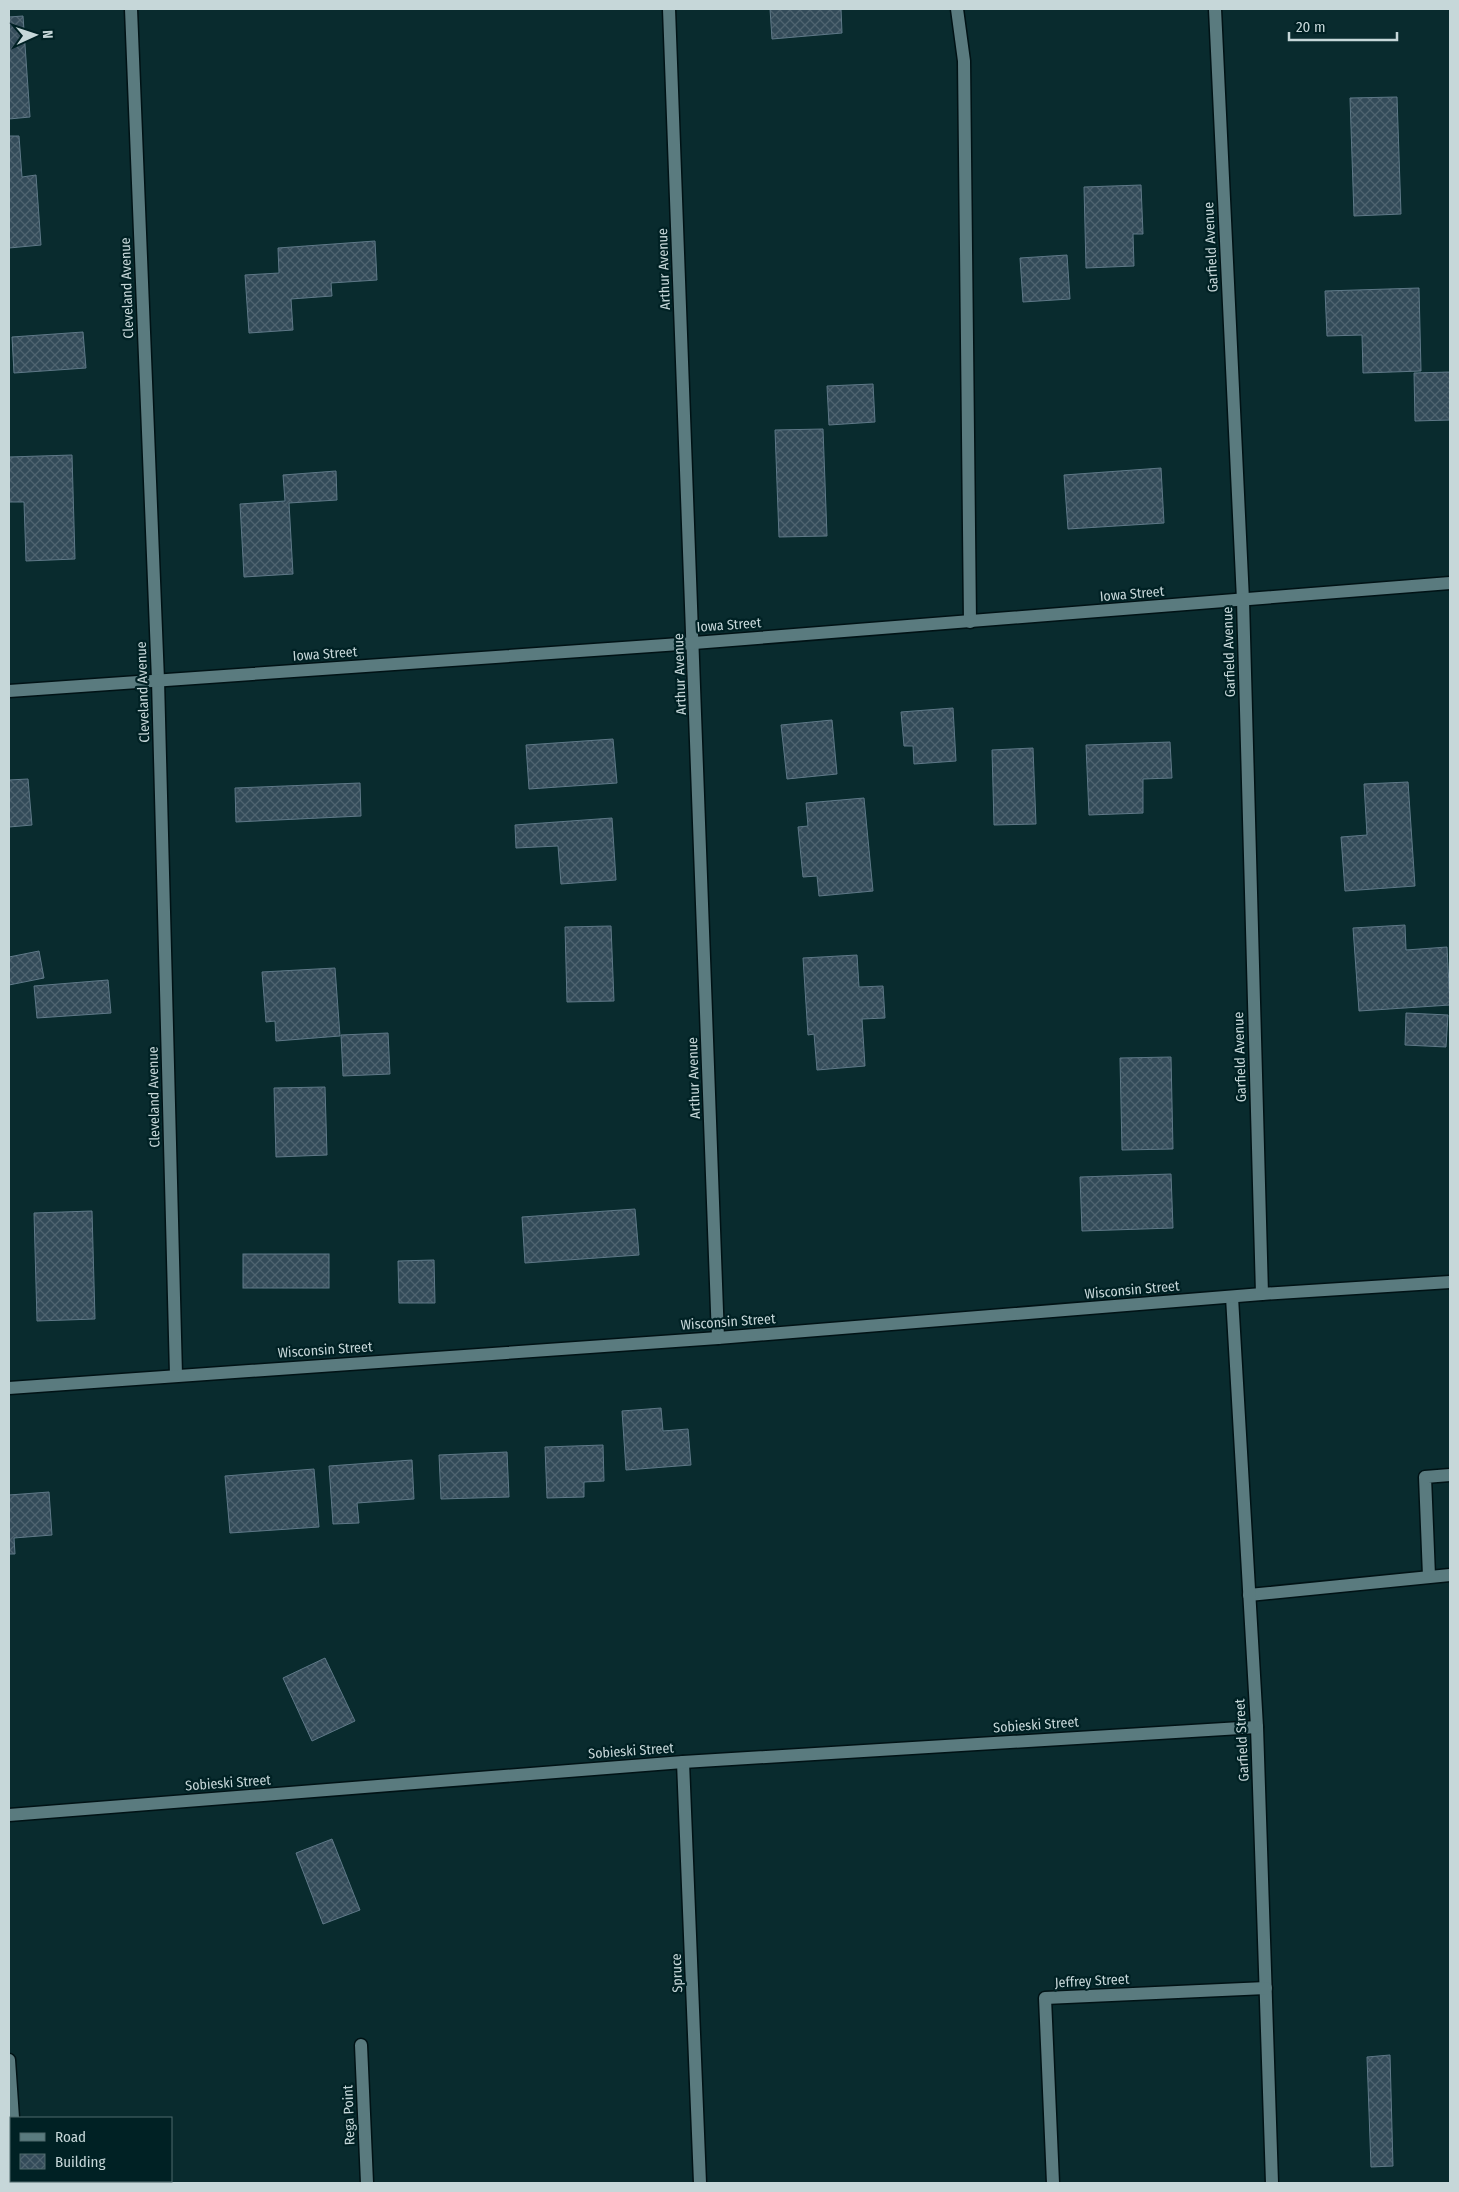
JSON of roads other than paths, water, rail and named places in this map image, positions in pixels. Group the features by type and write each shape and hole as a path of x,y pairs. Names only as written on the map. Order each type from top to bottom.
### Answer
{"street":[{"name":"Cleveland Avenue","path":"130,9 158,680 176,1376"},
{"name":"Arthur Avenue","path":"669,9 694,643 718,1338"},
{"path":"957,9 964,61 970,622"},
{"name":"Garfield Avenue","path":"1215,9 1242,600 1262,1294"},
{"name":"Iowa Street","path":"9,691 694,643 1450,583"},
{"name":"Wisconsin Street","path":"9,1388 718,1338 1262,1294 1450,1282"},
{"name":"Garfield Street","path":"1232,1297 1257,1727 1272,2183"},
{"path":"1429,1576 1424,1477 1450,1475"},
{"path":"1249,1595 1450,1575"},
{"name":"Sobieski Street","path":"9,1815 684,1762 1257,1727"},
{"name":"Spruce","path":"684,1762 700,2183"},
{"name":"Jeffrey Street","path":"1053,2183 1045,1998 1266,1988"},
{"name":"Rega Point","path":"361,2045 367,2183"},
{"path":"9,2060 13,2117"}]}
